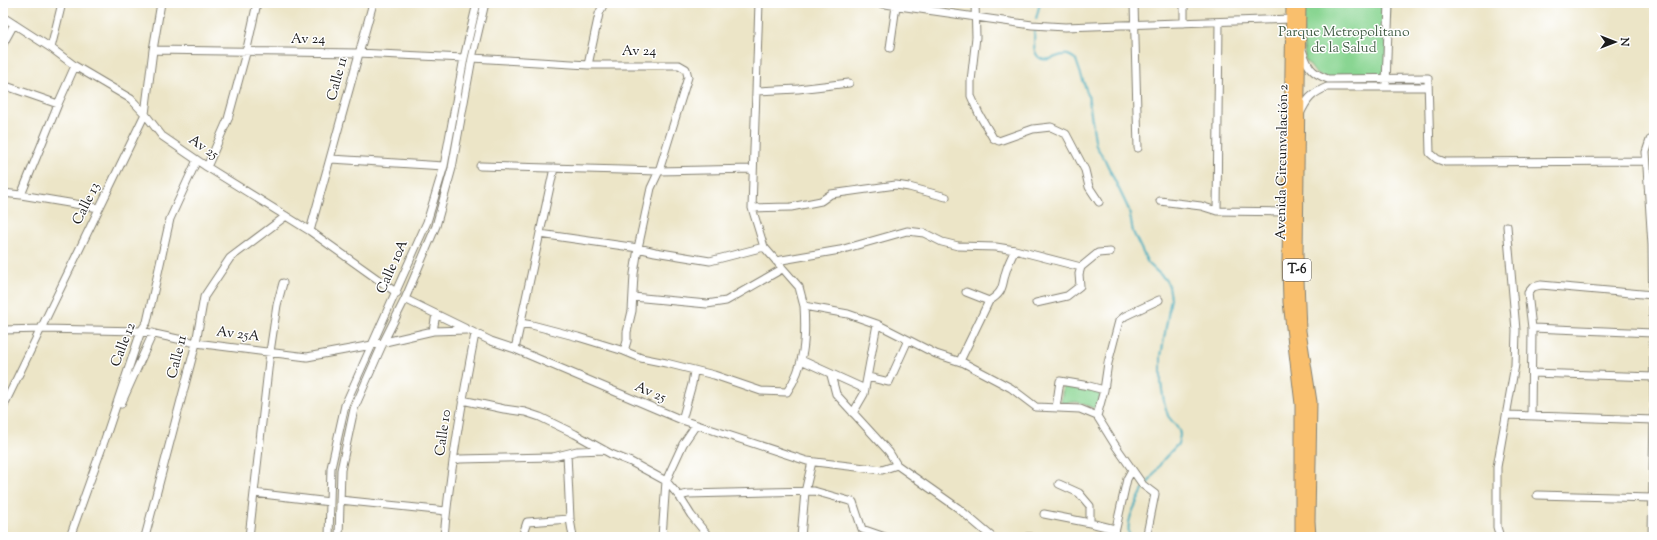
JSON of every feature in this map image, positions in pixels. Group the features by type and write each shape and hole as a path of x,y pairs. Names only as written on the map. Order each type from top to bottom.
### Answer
{"main road":[{"name":"Avenida Circunvalación 2","path":"1292,3 1289,302 1302,404 1301,537"},
{"name":"Avenida Circunvalación 2","path":"1300,3 1296,254 1300,331 1311,402 1310,537"}],"street":[{"path":"51,48 62,3"},
{"name":"Calle 13","path":"3,407 145,114 153,50 161,3"},
{"path":"207,167 228,119 246,52 257,3"},
{"name":"Calle 11","path":"310,231 373,3"},
{"name":"Calle 10A","path":"329,537 331,468 345,404 427,222 444,166 464,58 477,3"},
{"name":"Calle 10A","path":"339,537 341,470 354,409 383,343 405,299 436,226 450,175 472,58 485,3"},
{"path":"588,65 599,14 604,3"},
{"path":"520,324 532,325 578,337 624,351 641,358 738,382 761,391 787,392 795,379 805,341 804,306 799,287 764,247 752,208 759,3"},
{"path":"878,3 901,5 1032,26 1064,27 1291,19"},
{"path":"975,3 976,37 971,81 971,96 979,114 993,138 999,141 1005,140 1033,129 1051,127 1066,134 1085,170 1089,187 1099,202"},
{"path":"1134,3 1138,148"},
{"path":"1184,3 1184,23"},
{"path":"1385,88 1389,3"},
{"path":"890,48 901,5"},
{"name":"Av 25","path":"3,17 51,48 75,66 131,99 162,136 207,167 310,231 396,293"},
{"path":"1217,211 1219,22"},
{"path":"3,44 14,24"},
{"path":"1300,45 1309,66 1316,74 1328,79 1428,78 1430,153 1437,159 1445,162 1646,161"},
{"name":"Av 24","path":"153,50 358,53 464,58"},
{"name":"Av 24","path":"472,58 588,65 679,65 686,69 688,76 659,171"},
{"path":"22,194 75,66"},
{"path":"756,91 798,89 849,83"},
{"path":"3,85 58,104"},
{"path":"1298,118 1306,102 1314,93 1327,87 1428,87"},
{"path":"1654,138 1650,140 1647,146 1646,161 1653,244 1654,402"},
{"path":"331,159 444,166"},
{"name":"Calle 12","path":"70,537 141,331 147,322 170,219 197,160"},
{"path":"480,166 659,171 754,169"},
{"path":"515,349 554,168"},
{"path":"624,351 632,311 634,274 638,248 651,188 659,171"},
{"path":"752,208 791,208 821,201 831,194 896,185 946,197"},
{"path":"3,193 22,194 99,208"},
{"path":"1160,201 1201,206 1217,211 1289,212"},
{"name":"Calle 11","path":"145,537 196,343 204,298 230,258 286,216"},
{"path":"1500,537 1497,527 1497,467 1516,365 1516,330 1507,226"},
{"path":"776,261 840,250 906,231 924,233 942,242 958,246 996,247 1014,250 1081,267"},
{"path":"540,234 638,248 710,261 764,247"},
{"path":"960,361 989,301 1000,292 1004,284 1006,270 1014,250"},
{"path":"1036,303 1067,296 1080,286 1079,274 1081,267 1098,253 1110,252"},
{"path":"633,297 707,304 726,302 782,269"},
{"path":"249,537 270,352 277,305 283,283"},
{"path":"1530,416 1532,328 1528,293 1533,287 1541,285 1653,295"},
{"path":"966,292 989,301"},
{"name":"Av 25","path":"405,299 491,341 515,349 696,425 812,462 882,470 897,466"},
{"path":"1098,416 1108,363 1119,321 1125,316 1159,300"},
{"path":"804,306 848,314 878,324 936,354 960,361 1012,388 1036,407 1080,409 1098,416 1115,445 1143,485 1156,494 1147,534 1149,537"},
{"path":"433,331 436,314"},
{"path":"853,413 864,394 878,324"},
{"path":"1532,328 1654,333"},
{"name":"Av 25A","path":"3,330 42,329 141,331 196,343 307,357 383,343 433,331 468,330"},
{"path":"105,439 153,333"},
{"name":"Calle 10","path":"444,537 446,511 462,400 475,334"},
{"path":"868,377 890,382 908,340"},
{"path":"801,360 831,375 865,389"},
{"path":"682,420 694,371"},
{"path":"1532,373 1654,377"},
{"path":"831,375 836,394 889,452 897,466 958,508 992,537"},
{"path":"1056,408 1060,381 1104,390"},
{"path":"462,400 525,412 563,428 666,481 709,537"},
{"path":"1652,537 1654,410"},
{"path":"1507,415 1654,420"},
{"path":"662,537 666,481 683,444 696,425"},
{"path":"453,460 475,458 552,457 577,451 604,450"},
{"path":"567,454 570,519 573,537"},
{"path":"801,537 805,492 812,462"},
{"path":"1114,537 1127,479 1132,470"},
{"path":"1059,484 1079,493 1090,506 1090,523"},
{"path":"679,496 688,494 731,494 795,490 805,492 814,491 854,502 862,529 885,537"},
{"path":"254,493 330,502"},
{"path":"1537,495 1652,498"},
{"path":"340,500 446,511"},
{"path":"1044,514 1115,529"},
{"path":"522,537 527,522 570,519"},
{"path":"1027,537 1032,537"}],"green space":[{"name":"Parque Metropolitano de la Salud","path":"1300,3 1389,3 1386,79 1328,79 1316,74 1305,59"},
{"path":"1063,385 1101,392 1096,409 1077,402 1061,403"}],"waterway":[{"path":"1036,19 1040,3"},
{"path":"1035,28 1034,44 1036,54 1039,58 1050,59 1065,55 1076,60 1088,95 1096,146 1105,160 1129,210 1133,232 1148,263 1165,279 1169,286 1171,298 1161,356 1161,383 1168,416 1179,430 1180,435 1178,444 1163,460 1148,483"},
{"path":"1130,537 1130,518 1144,488"}]}
